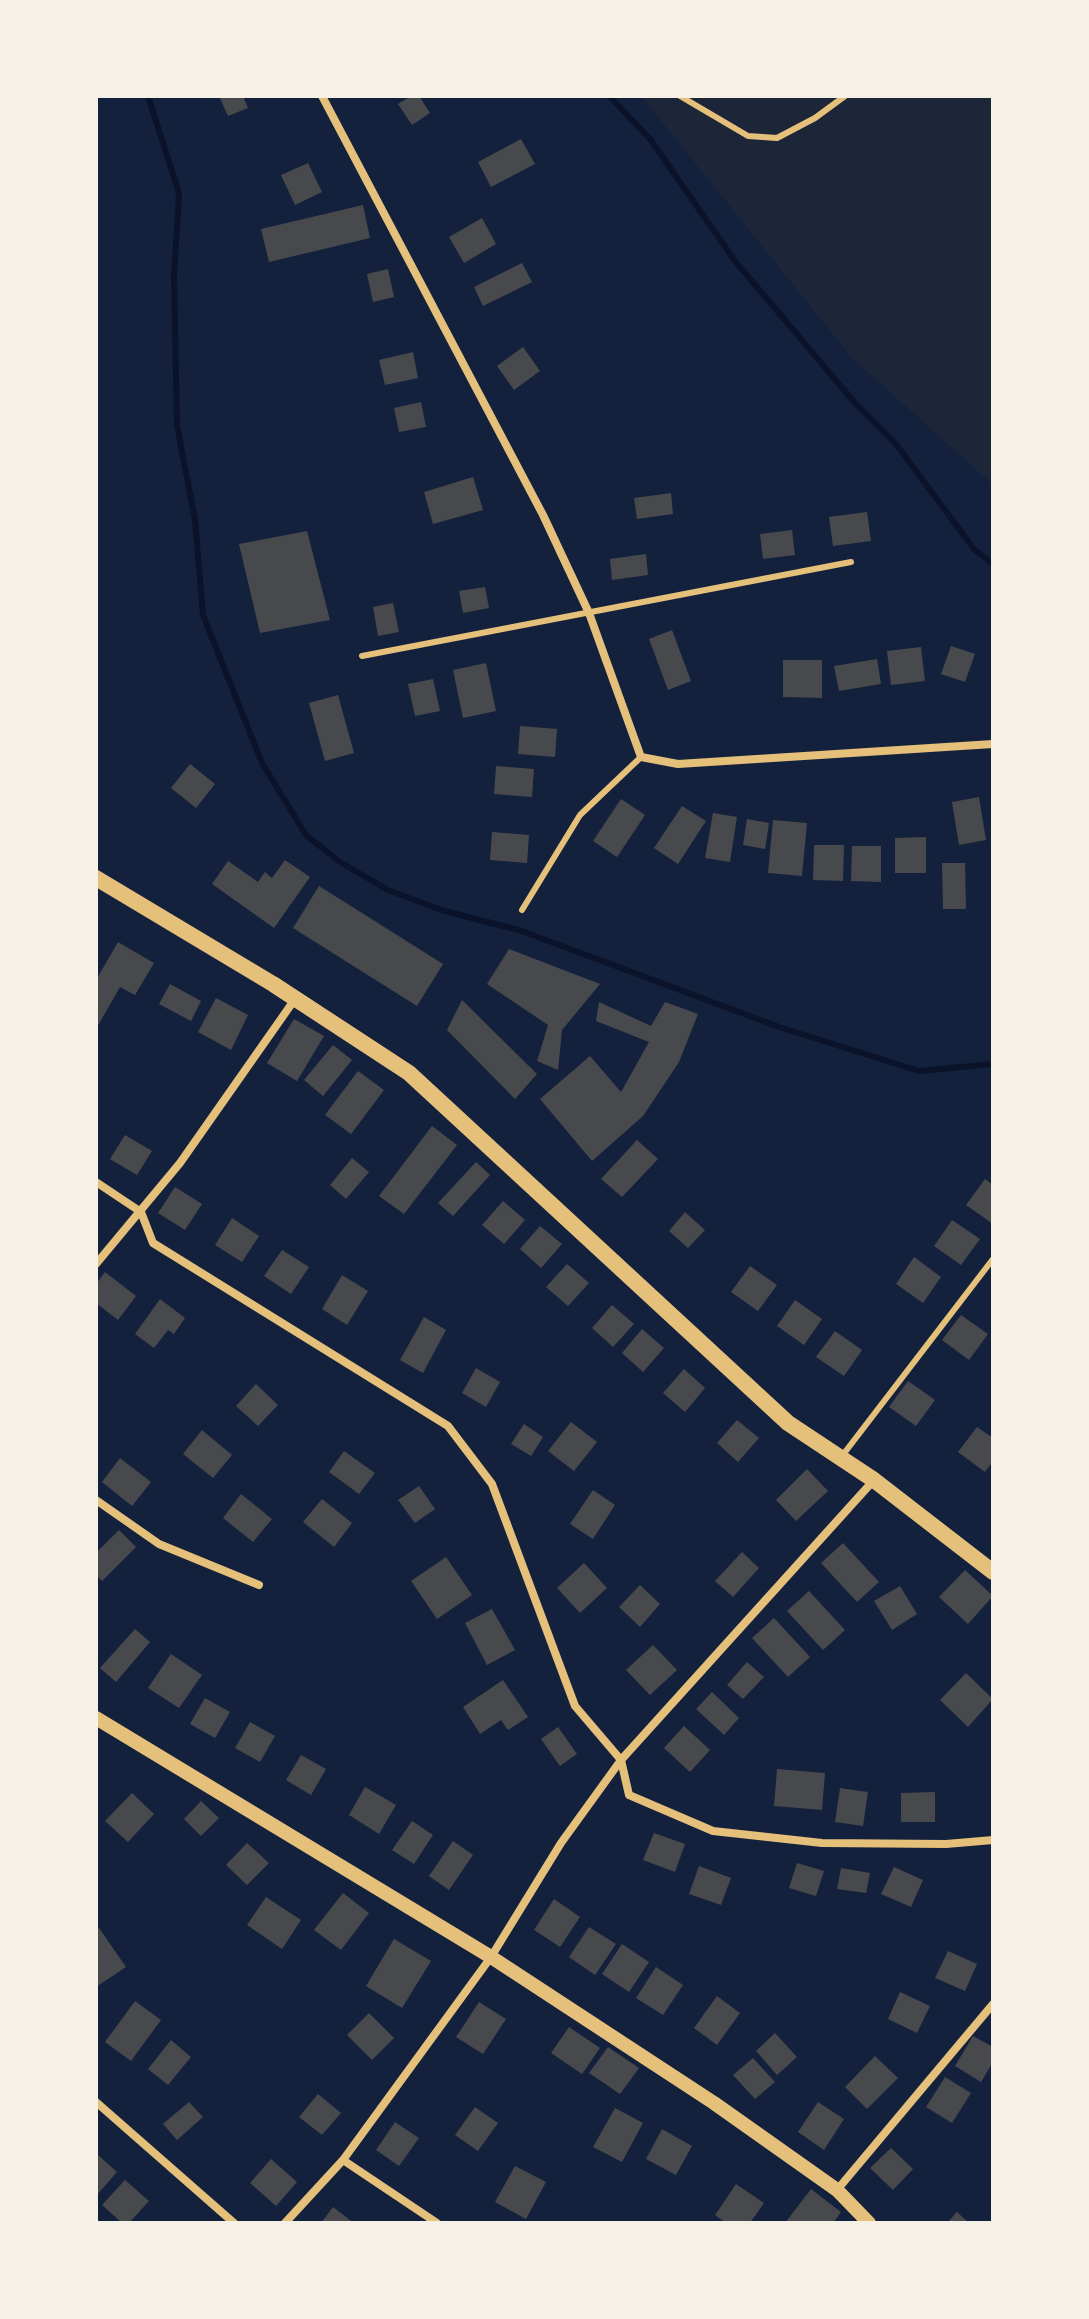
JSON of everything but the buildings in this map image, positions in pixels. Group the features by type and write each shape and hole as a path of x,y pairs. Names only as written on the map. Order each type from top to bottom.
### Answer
{"main road":[{"path":"96,878 296,998 409,1073 788,1423 874,1480 993,1572"}],"street":[{"path":"322,96 543,515 589,613 641,757 678,764 993,744"},
{"path":"96,1264 180,1163 296,998"},
{"path":"96,1182 141,1212 153,1243 448,1426 492,1484 575,1706 621,1760 629,1795 713,1831 822,1843 946,1844 993,1840"},
{"path":"285,2223 343,2160 491,1957 561,1843 621,1760 874,1480"},
{"path":"96,1500 159,1544 259,1585"},
{"path":"96,1718 491,1957 714,2103 837,2190 869,2223"},
{"path":"837,2190 993,2004"},
{"path":"96,2102 234,2223"},
{"path":"343,2160 437,2223"}],"lane":[{"path":"680,96 748,136 777,138 815,118 845,96"},
{"path":"362,656 851,562"},
{"path":"522,910 580,815 641,757"},
{"path":"840,1459 993,1259"}],"shaded area":[{"path":"641,96 993,96 993,485 852,358"}],"waterway":[{"path":"148,96 179,193 174,276 177,425 195,520 203,615 262,763 306,835 340,862 388,890 441,910 522,931 779,1027 919,1071 993,1064"},
{"path":"609,96 650,139 735,261 855,403 895,443 974,549 993,564"}]}
